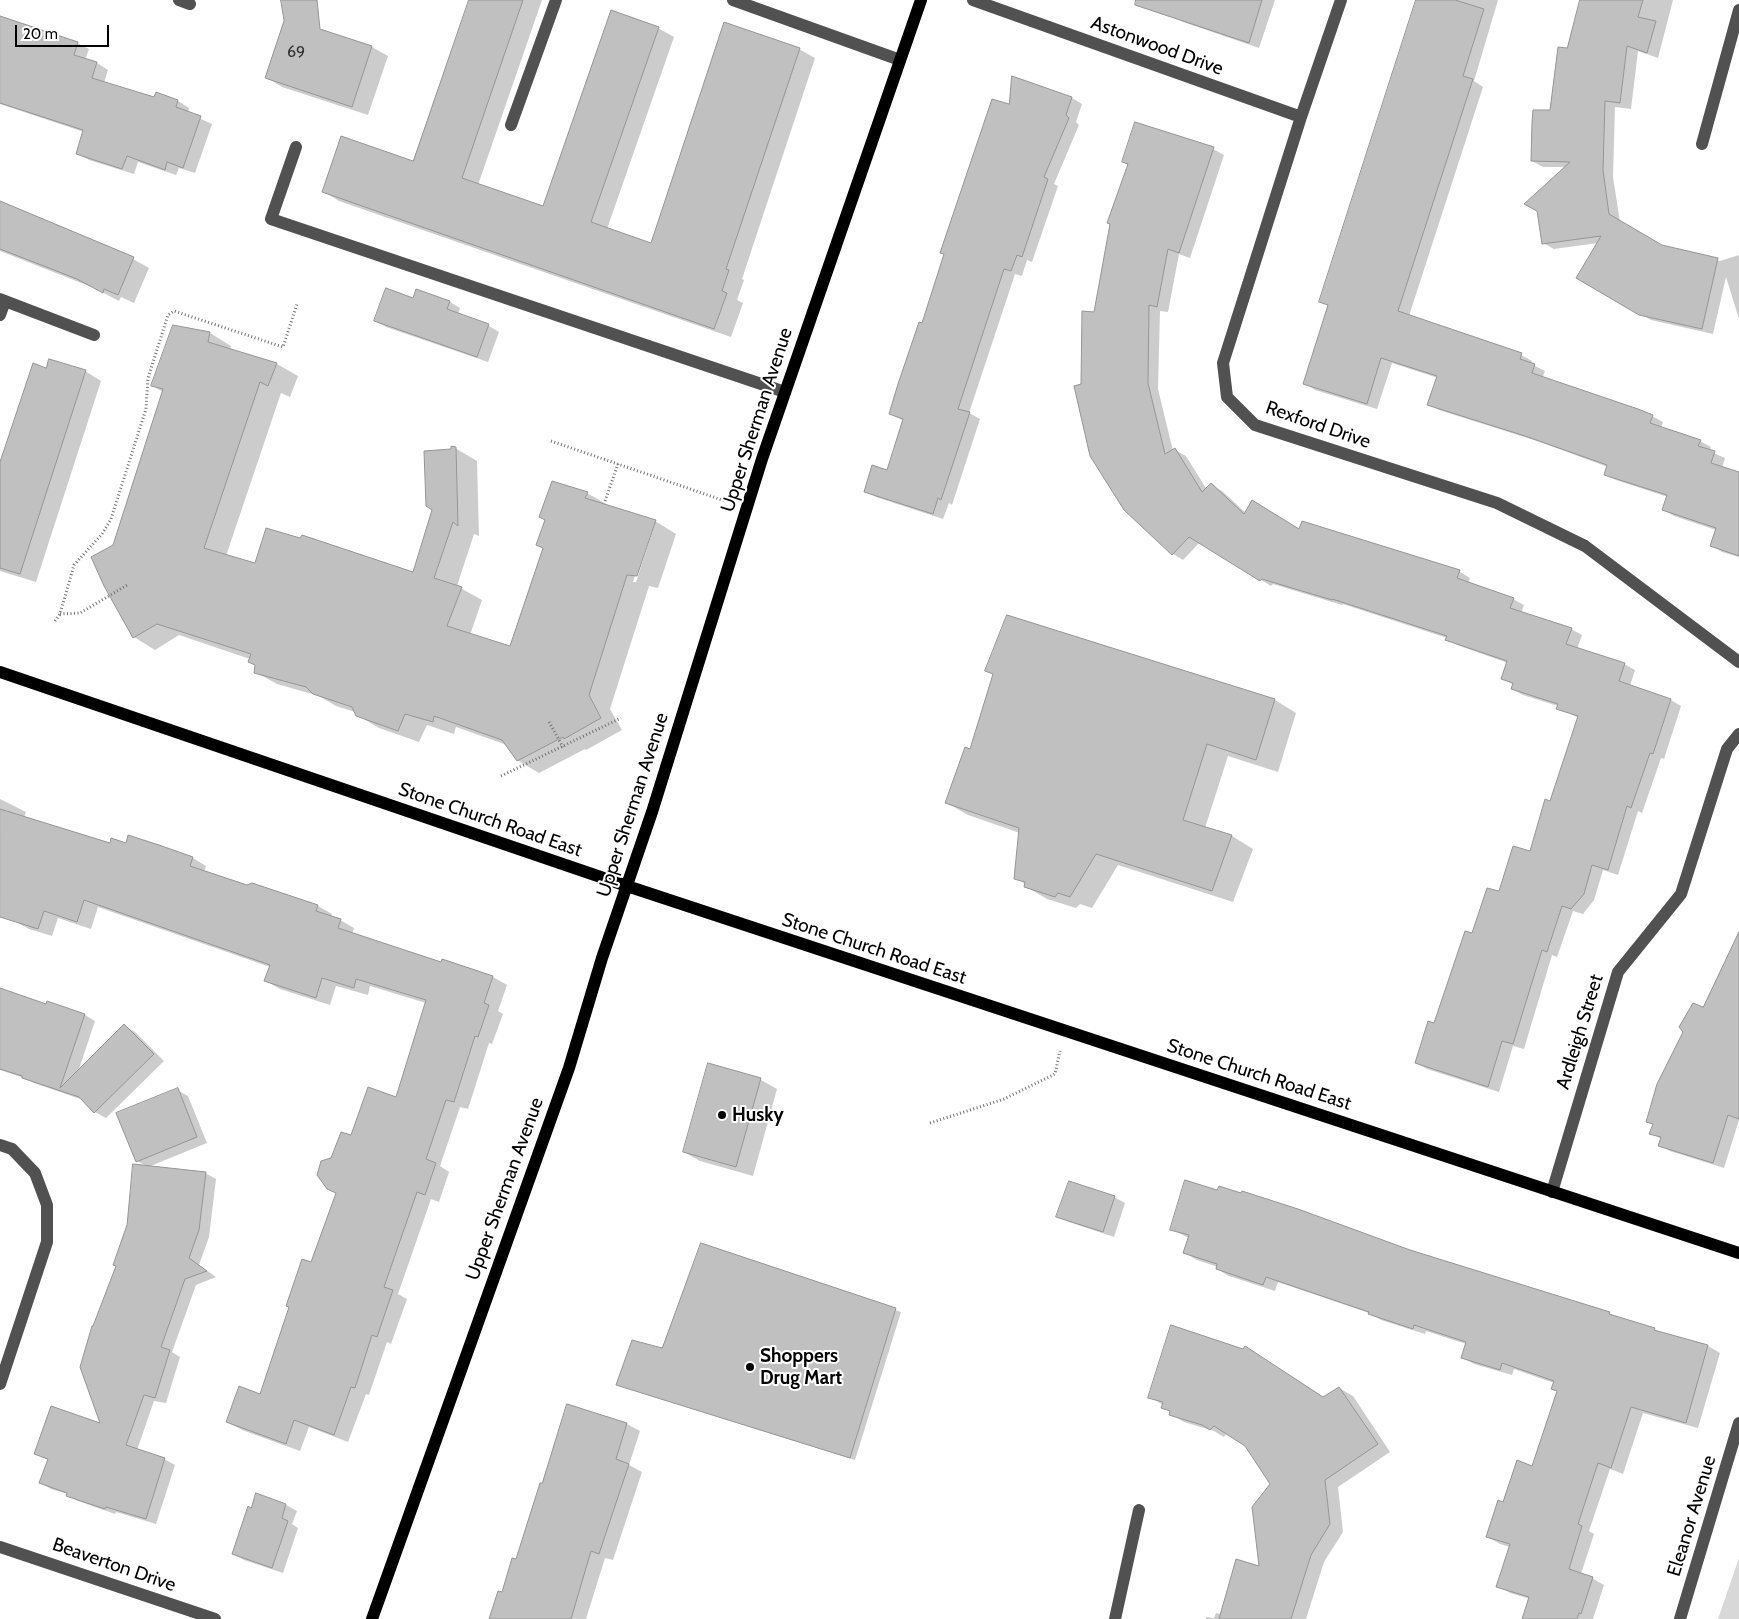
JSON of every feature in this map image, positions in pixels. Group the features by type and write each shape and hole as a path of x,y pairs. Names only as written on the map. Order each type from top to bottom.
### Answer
{"main road":[{"name":"Upper Sherman Avenue","path":"372,1619 569,1068 602,958 652,812 785,392 921,0"},
{"name":"Stone Church Road East","path":"0,672 627,886 1739,1253"}],"street":[{"path":"511,125 556,0"},
{"path":"733,0 900,60"},
{"name":"Astonwood Drive","path":"973,0 1301,117"},
{"name":"Rexford Drive","path":"1341,0 1301,117 1223,363 1227,396 1255,424 1497,503 1585,546 1739,662"},
{"path":"1702,144 1739,10"},
{"path":"296,147 271,218 785,392"},
{"path":"0,316 2,300 94,335"},
{"name":"Ardleigh Street","path":"1552,1192 1618,972 1681,894 1727,749 1739,734"},
{"path":"0,1145 12,1148 35,1173 47,1205 47,1242 0,1384"},
{"name":"Eleanor Avenue","path":"1680,1619 1739,1423"},
{"path":"1115,1619 1139,1510"},
{"name":"Beaverton Drive","path":"0,1547 215,1619"}],"path":[{"path":"55,621 60,614 74,565 102,534 111,519 146,409 148,378 168,315 174,311 284,347 297,304"},
{"path":"551,441 747,509"},
{"path":"605,501 618,464"},
{"path":"60,614 80,613 129,584"},
{"path":"501,776 621,718"},
{"path":"549,722 562,747"},
{"path":"930,1123 1004,1099 1054,1074 1065,1031"}],"shaded area":[{"path":"1739,1558 1739,1619 1718,1619"}],"building":[{"path":"281,0 317,0 320,29 372,46 352,107 265,78 284,21"},
{"path":"469,0 523,0 462,178 543,206 611,10 659,27 591,222 651,243 724,22 800,48 726,269 729,270 722,291 727,293 714,329 322,192 341,136 413,161"},
{"path":"1136,0 1262,0 1249,43 1135,5"},
{"path":"1416,0 1455,0 1484,9 1463,76 1473,79 1398,311 1522,353 1520,359 1535,364 1532,373 1638,409 1653,415 1650,423 1701,440 1698,446 1715,451 1711,463 1739,472 1739,556 1710,546 1716,528 1662,510 1667,495 1604,475 1607,465 1525,436 1427,405 1437,376 1381,358 1367,404 1303,384 1328,305 1319,302"},
{"path":"1580,0 1643,0 1638,17 1656,21 1647,53 1627,46 1620,103 1605,101 1603,170 1609,214 1662,245 1718,258 1702,329 1639,315 1576,278 1601,236 1542,244 1537,211 1524,204 1570,162 1531,161 1532,122 1533,110 1550,110 1558,47 1567,48"},
{"path":"0,16 78,42 74,55 97,62 92,78 154,97 156,92 178,100 176,107 201,116 183,168 167,162 165,170 127,156 122,169 76,154 83,130 0,103"},
{"path":"1012,76 1072,97 1066,115 1069,118 1044,177 1048,179 1022,257 1017,255 1011,271 1004,269 958,409 970,412 941,500 938,498 933,514 864,492 872,465 887,470 903,419 889,414 898,384 919,322 922,323 944,254 940,253 992,99 1009,104"},
{"path":"1135,122 1214,147 1179,253 1168,249 1157,307 1149,305 1148,383 1165,454 1175,448 1202,492 1211,483 1244,514 1252,500 1299,529 1302,521 1460,570 1457,578 1514,598 1510,608 1572,628 1566,644 1625,663 1619,681 1671,699 1653,754 1650,753 1631,808 1627,806 1608,870 1592,865 1584,894 1571,909 1562,906 1547,952 1542,950 1513,1044 1502,1041 1488,1087 1415,1063 1428,1021 1434,1023 1465,931 1472,933 1487,888 1499,891 1513,846 1530,851 1545,799 1550,801 1578,716 1556,709 1558,704 1511,689 1513,683 1501,679 1507,661 1445,640 1447,636 1332,599 1262,579 1260,581 1189,537 1172,555 1124,510 1090,456 1074,386 1081,384 1082,311 1094,312 1110,224 1107,223 1128,164 1122,162"},
{"path":"0,201 134,257 118,295 104,289 103,293 77,279 0,249"},
{"path":"386,288 413,298 416,289 450,301 447,309 489,324 477,357 374,321"},
{"path":"173,325 210,332 208,342 277,363 268,386 260,382 204,548 255,563 266,528 300,538 302,535 413,572 432,510 426,506 424,451 451,449 451,446 456,447 458,526 453,522 434,578 462,587 447,626 510,646 543,548 536,545 545,520 539,517 552,481 588,492 585,498 656,520 637,576 627,575 589,695 601,718 564,739 563,737 517,761 502,740 434,716 433,722 405,714 398,731 356,716 352,707 313,694 306,687 254,673 255,665 248,662 251,654 157,624 133,638 104,586 91,557 113,545 163,389 151,386"},
{"path":"49,359 86,370 20,574 0,568 0,462 33,363 46,368"},
{"path":"1007,615 1275,699 1256,760 1207,744 1183,820 1232,835 1212,891 1096,854 1070,897 1058,893 1055,897 1024,887 1025,882 1014,879 1019,828 945,803 965,747 970,749 993,674 985,671"},
{"path":"0,809 110,843 111,838 126,843 128,835 159,845 193,857 190,866 247,885 252,883 318,905 316,911 341,919 338,928 441,962 442,959 493,976 484,1003 489,1005 478,1037 475,1036 454,1102 446,1100 426,1159 436,1163 425,1195 417,1192 384,1287 393,1290 377,1337 372,1335 355,1388 351,1387 334,1435 294,1420 286,1444 226,1422 239,1386 260,1394 289,1307 286,1306 302,1259 311,1262 336,1193 327,1189 317,1175 321,1161 331,1158 341,1132 351,1135 368,1087 396,1097 426,1000 356,979 354,988 322,978 316,998 264,981 270,965 84,900 77,922 44,911 38,929 0,917"},
{"path":"1739,932 1739,1119 1728,1115 1713,1163 1658,1146 1661,1137 1649,1134 1653,1124 1646,1122 1657,1084 1683,1032 1679,1027 1693,1003 1703,1007"},
{"path":"0,988 46,1004 47,1001 85,1014 60,1088 124,1024 154,1054 94,1113 79,1097 0,1069"},
{"name":"Husky","path":"708,1063 761,1078 736,1167 683,1152"},
{"path":"178,1088 197,1137 136,1162 116,1113"},
{"path":"133,1164 206,1172 199,1230 189,1258 207,1271 185,1279 161,1347 170,1350 155,1398 144,1395 126,1445 165,1458 146,1519 106,1507 105,1509 66,1496 67,1493 39,1483 48,1459 34,1454 51,1406 100,1423 80,1367 92,1326 116,1266 113,1265 127,1225"},
{"path":"1185,1180 1217,1190 1219,1186 1241,1193 1242,1191 1298,1209 1410,1250 1610,1312 1609,1314 1655,1328 1654,1330 1708,1345 1686,1423 1631,1407 1611,1468 1598,1463 1578,1524 1582,1526 1569,1569 1593,1577 1581,1614 1579,1613 1577,1619 1522,1619 1529,1597 1496,1587 1510,1544 1486,1537 1498,1500 1503,1502 1517,1460 1532,1466 1557,1391 1551,1389 1554,1381 1502,1363 1500,1370 1461,1358 1466,1342 1414,1325 1413,1329 1266,1277 1263,1285 1216,1269 1217,1264 1183,1253 1189,1235 1170,1230"},
{"path":"1069,1181 1115,1196 1103,1232 1056,1217"},
{"name":"Shoppers Drug Mart","path":"701,1243 896,1308 850,1458 616,1385 632,1340 662,1348"},
{"path":"1171,1325 1243,1349 1245,1346 1323,1397 1339,1387 1378,1444 1325,1480 1330,1524 1311,1555 1291,1619 1219,1619 1236,1559 1259,1566 1252,1507 1270,1484 1245,1446 1214,1426 1210,1430 1202,1425 1169,1415 1170,1411 1161,1408 1163,1402 1148,1398"},
{"path":"567,1404 627,1423 616,1459 629,1464 599,1554 591,1551 571,1619 489,1619 498,1591 502,1592 512,1558 516,1559"},
{"path":"256,1493 286,1504 282,1518 288,1521 272,1568 232,1554 248,1506 251,1508"}],"place":[{"name":"Husky","path":"722,1115"},
{"name":"Shoppers Drug Mart","path":"750,1367"}]}
